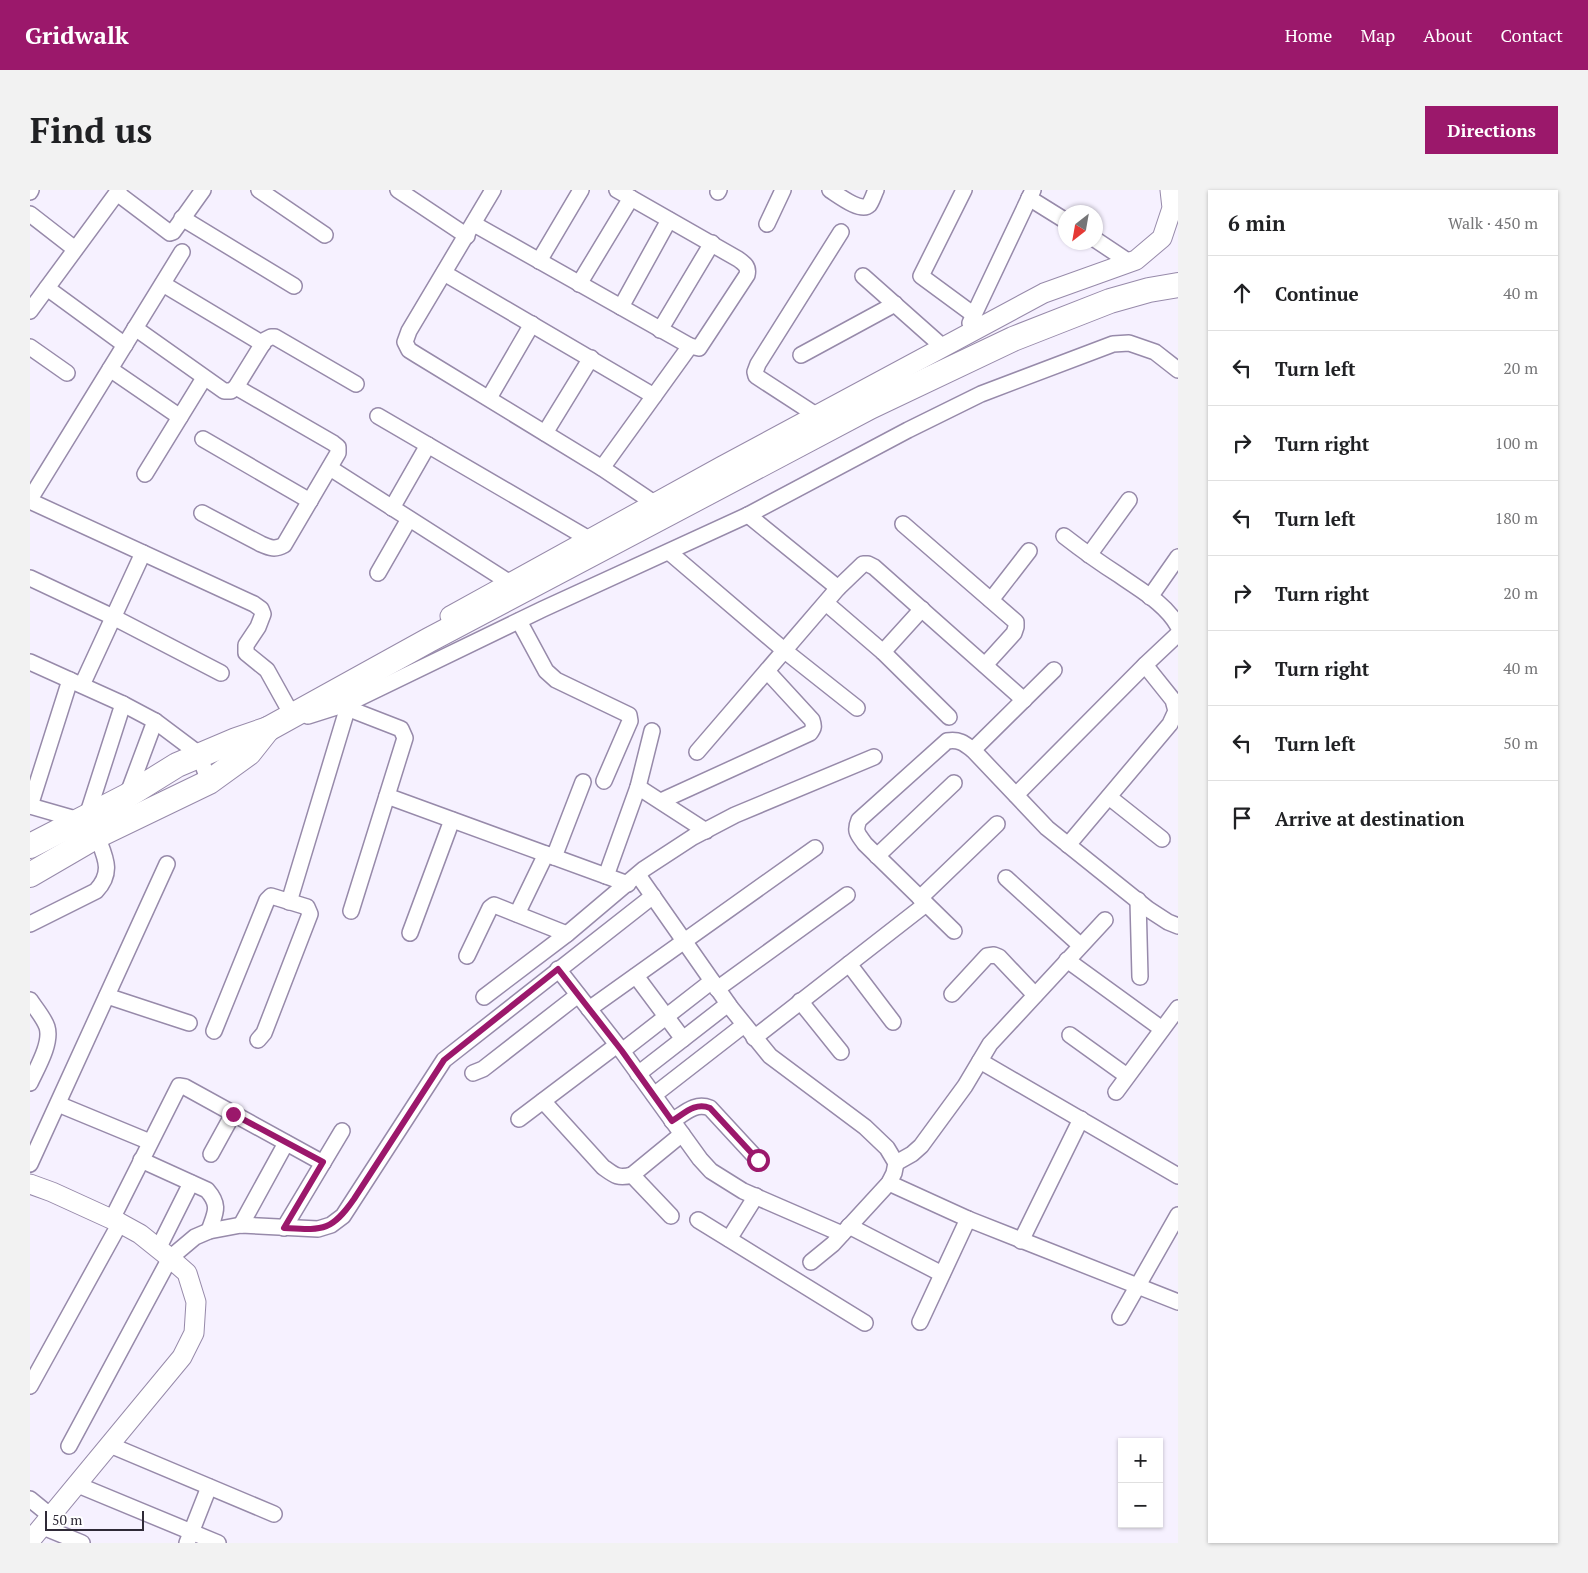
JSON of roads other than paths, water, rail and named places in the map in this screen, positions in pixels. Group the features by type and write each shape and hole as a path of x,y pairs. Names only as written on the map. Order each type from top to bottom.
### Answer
{"main road":[{"path":"30,875 88,824 127,796 176,765 268,729 356,680 870,407 948,368 1013,339 1110,301 1178,284"},
{"path":"30,846 209,782 249,753 268,729"}],"street":[{"path":"30,311 118,191 166,232 173,232 203,190"},
{"path":"259,190 325,235"},
{"path":"398,190 470,230 539,261 660,330 696,349 699,348 747,275 748,269 745,264 712,244 617,190"},
{"path":"493,190 409,331 405,342 409,350 602,468 654,503"},
{"path":"539,261 581,190"},
{"path":"767,224 783,190"},
{"path":"830,190 858,207 865,207 869,204 876,190"},
{"path":"964,190 921,276 974,315"},
{"path":"182,252 30,500 254,604 261,609 263,614 258,628 246,645 246,653 267,670 296,713 306,695 816,415 1044,293 1136,260 1162,238 1172,208 1170,190"},
{"path":"964,336 1031,194 1058,215"},
{"path":"579,284 631,198"},
{"path":"30,214 75,249"},
{"path":"182,218 294,286"},
{"path":"621,307 670,220"},
{"path":"816,415 756,376 755,372 758,364 841,232"},
{"path":"660,330 712,244"},
{"path":"1103,245 1129,262"},
{"path":"444,273 654,396"},
{"path":"863,276 943,347"},
{"path":"163,284 263,344"},
{"path":"47,288 125,345"},
{"path":"801,355 895,304"},
{"path":"489,398 532,324"},
{"path":"135,328 224,391 231,391 236,387 268,337 275,337 356,384"},
{"path":"268,729 348,706 519,621 748,515 900,434 980,394 1113,344 1129,343 1155,352 1178,370"},
{"path":"602,468 690,346"},
{"path":"30,347 67,373"},
{"path":"545,433 590,358"},
{"path":"110,369 180,417"},
{"path":"145,474 204,378"},
{"path":"202,513 261,544 278,549 284,545 338,453 338,447 236,387"},
{"path":"378,416 589,539"},
{"path":"203,439 310,501"},
{"path":"392,508 428,445"},
{"path":"330,468 510,583"},
{"path":"1090,555 1129,500"},
{"path":"748,515 838,588"},
{"path":"378,573 409,519"},
{"path":"903,524 1016,622 1014,633 985,666"},
{"path":"1064,536 1150,597 1173,617 1178,626"},
{"path":"990,600 1029,550"},
{"path":"669,552 785,651 857,708"},
{"path":"88,824 30,806 76,683 114,617 143,553"},
{"path":"1150,597 1178,557"},
{"path":"697,752 838,588 863,564 874,567 1024,700"},
{"path":"30,578 114,617 221,673"},
{"path":"826,603 883,652 948,717"},
{"path":"883,652 922,609"},
{"path":"519,621 540,662 551,676 629,715 630,721 604,780"},
{"path":"1016,795 1145,664 1178,634"},
{"path":"30,662 123,704 155,721 200,754 209,782"},
{"path":"1068,845 1170,724 1176,712 1173,700 1145,664"},
{"path":"973,750 1054,670"},
{"path":"661,801 810,733 814,729 812,720 768,671"},
{"path":"289,902 356,680"},
{"path":"30,924 96,891 105,876 108,866 88,824 123,704"},
{"path":"348,706 402,729 406,738 351,911"},
{"path":"127,796 155,721"},
{"path":"606,876 638,787 652,731"},
{"path":"954,931 858,835 856,827 859,820 947,741 955,740 962,741 973,750 1047,828 1138,900 1168,922 1178,926"},
{"path":"484,997 567,934 633,879 693,837 735,815 874,757"},
{"path":"518,914 550,855 583,782"},
{"path":"878,856 954,783"},
{"path":"638,787 706,831"},
{"path":"387,796 606,876 633,879 653,896 728,1004 770,1056 865,1127 887,1148 896,1162 894,1173 889,1183 833,1244 811,1262"},
{"path":"1109,797 1162,839"},
{"path":"410,933 452,820"},
{"path":"754,1038 849,964 923,901 997,824"},
{"path":"590,1010 815,848"},
{"path":"30,1164 167,864"},
{"path":"1006,878 1080,945"},
{"path":"519,1119 619,1048 847,895"},
{"path":"214,1031 271,896 307,907 310,914 264,1033 258,1040"},
{"path":"164,1253 209,1231 241,1225 318,1229 331,1225 343,1216 444,1060 653,896"},
{"path":"1138,900 1140,977"},
{"path":"467,956 490,908 494,905 567,934"},
{"path":"896,1162 904,1159 921,1146 965,1086 990,1044 1105,920"},
{"path":"952,994 987,956 994,955 1035,995"},
{"path":"1067,960 1162,1029"},
{"path":"849,964 893,1022"},
{"path":"558,969 619,1048 700,1159 711,1171 725,1181 756,1196 846,1230 942,1274"},
{"path":"636,976 683,1039"},
{"path":"473,1073 483,1069 578,995"},
{"path":"107,996 189,1023"},
{"path":"30,1000 46,1024 49,1037 30,1083"},
{"path":"800,1002 841,1052"},
{"path":"638,1074 728,1004"},
{"path":"1116,1092 1178,1008"},
{"path":"654,1095 744,1025"},
{"path":"1070,1035 1128,1076"},
{"path":"980,1061 1178,1176"},
{"path":"30,1386 116,1221 141,1160 178,1086 185,1087 323,1162"},
{"path":"543,1101 603,1167 614,1176 623,1178 632,1175 682,1134"},
{"path":"58,1104 150,1142"},
{"path":"672,1121 696,1106 710,1108 758,1160"},
{"path":"211,1154 233,1114"},
{"path":"1021,1241 1081,1119"},
{"path":"284,1228 342,1132"},
{"path":"241,1225 286,1143"},
{"path":"141,1160 207,1190 214,1198 216,1207 209,1231"},
{"path":"632,1175 671,1216"},
{"path":"69,1446 164,1253 191,1183"},
{"path":"889,1183 1021,1241 1178,1302"},
{"path":"30,1184 116,1221 140,1234 187,1274 196,1302 194,1333 182,1357 30,1542"},
{"path":"729,1239 756,1196"},
{"path":"1120,1316 1178,1215"},
{"path":"920,1322 968,1219"},
{"path":"698,1220 865,1323"},
{"path":"110,1445 274,1514"},
{"path":"78,1485 189,1538 218,1543"},
{"path":"189,1538 209,1486"},
{"path":"30,1499 48,1522 82,1543"}]}
